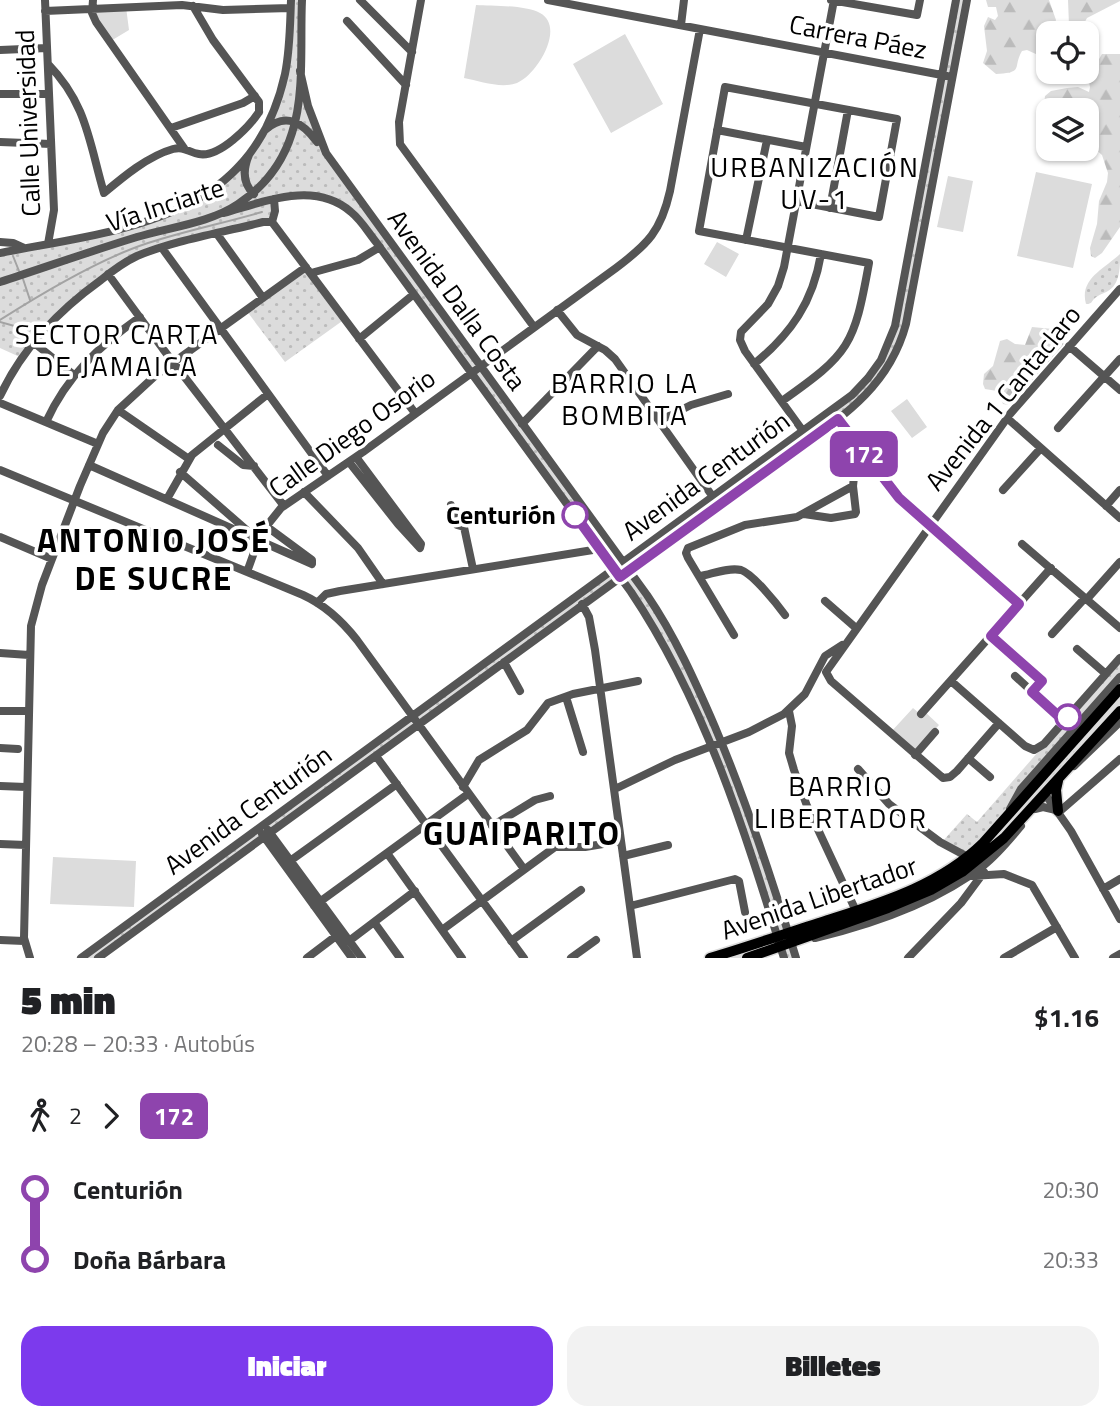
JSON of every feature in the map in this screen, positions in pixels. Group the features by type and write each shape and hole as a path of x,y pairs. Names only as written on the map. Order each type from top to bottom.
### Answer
{"main road":[{"name":"Avenida Libertador","path":"710,958 856,911 927,884 968,857 1017,806 1120,689"},
{"name":"Avenida Libertador","path":"747,958 888,908 954,878 995,846 1120,711"},
{"path":"1017,806 1034,792 1045,794 1044,780 1054,764"},
{"path":"1058,811 1056,790 1061,777"}],"street":[{"name":"Calle Universidad","path":"45,0 54,219 48,244"},
{"path":"206,0 213,9"},
{"path":"300,71 302,0"},
{"path":"360,0 412,52"},
{"path":"421,0 398,132 400,144 534,327"},
{"name":"Carrera Páez","path":"548,0 572,2 953,77"},
{"path":"681,25 684,0"},
{"path":"803,431 743,348 741,332 764,309 780,278 788,248 833,0 868,3 917,15 920,0"},
{"name":"Avenida Centurión","path":"80,958 852,395 868,378 881,360 891,338 956,0"},
{"name":"Avenida Centurión","path":"98,958 255,844 270,839 280,826 867,396 895,357 903,336 967,0"},
{"path":"46,11 93,4 194,6 213,9 290,4 286,65 270,117 252,149 245,175 247,186 253,193 272,200 275,211 272,222"},
{"path":"93,4 93,16 105,36 184,148"},
{"path":"48,64 81,109 104,193 163,153 184,148 200,154 224,146 238,136 260,106 213,40 194,6"},
{"path":"347,21 406,85"},
{"name":"Calle Diego Osorio","path":"247,572 258,540 266,526 284,506 353,459 637,252 652,237 661,222 670,191 700,29"},
{"path":"0,50 47,48"},
{"name":"Vía Inciarte","path":"0,282 139,236 223,213 253,193 283,156 295,121 300,71"},
{"name":"Avenida Dalla Costa","path":"300,71 308,106 326,153 623,562 677,644 721,743 761,844 796,958"},
{"path":"782,401 830,366 844,350 857,326 869,263 699,231 725,87 897,119 879,217 796,201"},
{"path":"0,94 49,94"},
{"path":"171,128 243,103 255,96"},
{"path":"830,208 848,110"},
{"path":"258,112 270,117"},
{"path":"261,135 279,121 295,121 306,128 326,153"},
{"path":"717,130 806,147"},
{"path":"746,240 767,139"},
{"path":"0,142 51,144"},
{"name":"Vía Inciarte","path":"0,253 126,229 169,215 190,205 216,187 252,149"},
{"name":"Avenida Dalla Costa","path":"223,213 303,195 333,201 352,213 380,247 620,577 665,646 711,747 745,832 784,958"},
{"path":"0,396 33,342 70,303 134,257 262,222 272,222"},
{"path":"272,222 415,413"},
{"path":"217,234 262,298"},
{"path":"0,242 13,243 23,248"},
{"path":"30,958 24,941 29,655 33,613 98,444 118,410 142,386 262,298 308,270 358,260 380,247"},
{"path":"162,248 328,476"},
{"path":"754,364 777,344 799,317 813,289 821,254"},
{"path":"108,274 284,506"},
{"name":"Avenida 1 Cantaclaro","path":"915,755 826,674 829,666 1007,418 1120,289"},
{"path":"359,339 414,294"},
{"path":"557,310 577,335 615,359 713,497"},
{"path":"46,422 74,375 103,344 140,317"},
{"path":"33,342 74,375"},
{"path":"522,424 598,346"},
{"path":"1069,346 1120,390"},
{"path":"1058,429 1120,359"},
{"path":"167,499 189,458 268,394"},
{"path":"659,421 691,405 728,394"},
{"path":"0,403 98,444"},
{"path":"118,410 189,458"},
{"path":"831,410 891,490 1019,604"},
{"path":"1007,418 1120,518"},
{"path":"804,514 831,518 855,514 853,486 856,459 830,425"},
{"path":"218,445 243,465 254,466"},
{"path":"1003,491 1041,448"},
{"path":"353,459 404,519 421,544 420,548 398,524 353,459"},
{"path":"89,465 312,564 312,560 266,526"},
{"path":"0,470 317,603 347,627 524,869"},
{"path":"180,472 258,540"},
{"path":"734,635 686,553 692,545 745,525 804,514 853,486"},
{"path":"1106,506 1120,490"},
{"path":"304,492 358,548 383,584"},
{"path":"451,505 457,525 464,527 473,569"},
{"path":"0,537 52,559"},
{"path":"1022,544 1120,628"},
{"path":"317,603 322,596 331,593 599,549"},
{"path":"1052,634 1120,562"},
{"path":"921,715 1051,569"},
{"path":"701,576 742,571 751,576 785,615"},
{"path":"825,601 856,628"},
{"path":"582,604 591,624 601,688 637,958"},
{"path":"991,636 1042,681 1032,692"},
{"path":"615,789 675,760 763,726 789,711 805,694 825,656 845,643"},
{"path":"1077,649 1106,674"},
{"path":"0,653 29,655"},
{"path":"951,681 1031,749 1040,748 1120,657"},
{"path":"504,662 520,691"},
{"path":"1015,677 1064,721"},
{"name":"Avenida Libertador","path":"1004,820 1021,789 1120,677"},
{"path":"317,903 426,824 465,790 475,764 483,756 527,730 548,704 601,688 638,681"},
{"path":"566,697 583,752"},
{"path":"0,710 28,711"},
{"path":"789,711 792,726 789,748 807,806 856,911"},
{"name":"Avenida Libertador","path":"1061,777 1089,754 1120,722"},
{"path":"935,732 915,755 945,778 952,775 999,723"},
{"path":"0,748 18,748"},
{"path":"376,756 524,958"},
{"path":"968,758 990,777"},
{"path":"1058,811 1120,759"},
{"path":"858,769 888,804 940,842 968,857"},
{"path":"290,861 397,784"},
{"path":"0,786 26,787"},
{"path":"1045,794 1058,811 1120,919"},
{"name":"Avenida Libertador","path":"792,944 883,918 953,886 996,855 1045,794"},
{"path":"492,826 541,797 550,796"},
{"path":"1035,809 1051,807 1058,811"},
{"path":"261,827 362,958"},
{"path":"270,839 290,861 350,955 340,958"},
{"path":"442,930 558,846 585,847 621,841"},
{"path":"0,844 26,845"},
{"path":"623,856 668,845"},
{"path":"387,853 462,958"},
{"path":"908,958 960,904 996,855"},
{"path":"966,878 982,874 1009,875 1033,886 1074,958"},
{"path":"970,891 996,874"},
{"path":"630,906 735,879 739,881 745,912"},
{"path":"1103,889 1120,879"},
{"path":"953,886 962,890 960,904"},
{"path":"511,941 581,890"},
{"path":"349,941 415,891"},
{"path":"374,922 400,958"},
{"path":"1004,958 1057,928"},
{"path":"307,958 336,936"},
{"path":"0,940 24,941"},
{"path":"571,958 596,940"},
{"path":"1113,958 1120,954"}],"green space":[{"path":"291,0 302,0 300,71 321,142 623,562 852,395 887,349 956,0 967,0 906,324 875,387 629,571 647,595 699,690 789,932 864,908 966,858 942,842 967,814 977,822 1120,658 1120,722 1064,774 1003,847 792,944 796,958 784,958 781,948 747,958 710,958 777,936 759,876 682,681 620,577 270,833 264,825 614,569 356,217 325,198 275,199 272,222 140,255 93,285 22,358 0,348 0,253 126,228 205,195 255,144 284,76"},
{"path":"986,0 1049,0 1056,20 1036,21 1036,54 1022,51 1014,70 996,74 983,63 987,51 984,26 988,17 995,20 998,16 996,7 988,7"},
{"path":"1068,0 1120,0 1085,21 1069,21"},
{"path":"476,5 534,10 547,20 550,29 546,50 533,71 517,83 497,85 464,78"},
{"path":"126,7 129,30 109,42 93,9"},
{"path":"625,34 663,104 611,133 573,64"},
{"path":"1102,54 1120,54 1120,227 1102,253 1095,258 1091,256 1090,248 1097,224 1099,201 1108,173 1099,152 1099,98 1045,98 1051,91 1067,88 1078,87 1089,92 1089,84 1099,84 1099,59"},
{"path":"1036,172 1092,184 1073,268 1017,256"},
{"path":"948,176 973,181 963,232 937,227"},
{"path":"717,242 739,254 726,277 704,264"},
{"path":"1120,254 1119,272 1113,287 1086,304 1085,295 1089,281"},
{"path":"306,267 345,319 285,362 246,310"},
{"path":"1058,324 1062,326 1063,345 1014,401 1008,405 1003,404 997,391 985,389 984,374 993,366 1000,341 1007,339 1015,344 1025,345 1032,327 1053,329"},
{"path":"907,399 927,427 912,438 891,411"},
{"path":"913,708 920,714 924,711 939,725 914,754 890,733"},
{"path":"258,829 270,833 362,958 352,958 264,837 98,958 81,958"},
{"path":"53,857 136,861 134,907 50,904"}],"waterway":[{"path":"0,320 72,277 129,250 262,212"},
{"path":"13,256 19,271"},
{"path":"23,279 30,300"},
{"path":"0,322 36,332"}],"bus line":[{"name":"172","path":"575,515 620,577 838,419 899,498 1019,604 991,636 1042,681 1032,692 1064,721 1068,717"}],"place":[{"name":"Centurión","path":"575,515"}],"district":[{"name":"URBANIZACIÓN UV-1","path":"815,183"},
{"name":"SECTOR CARTA DE JAMAICA","path":"117,350"},
{"name":"BARRIO LA BOMBITA","path":"625,399"},
{"name":"ANTONIO JOSÉ DE SUCRE","path":"154,559"},
{"name":"BARRIO LIBERTADOR","path":"841,802"},
{"name":"GUAIPARITO","path":"522,833"}]}
